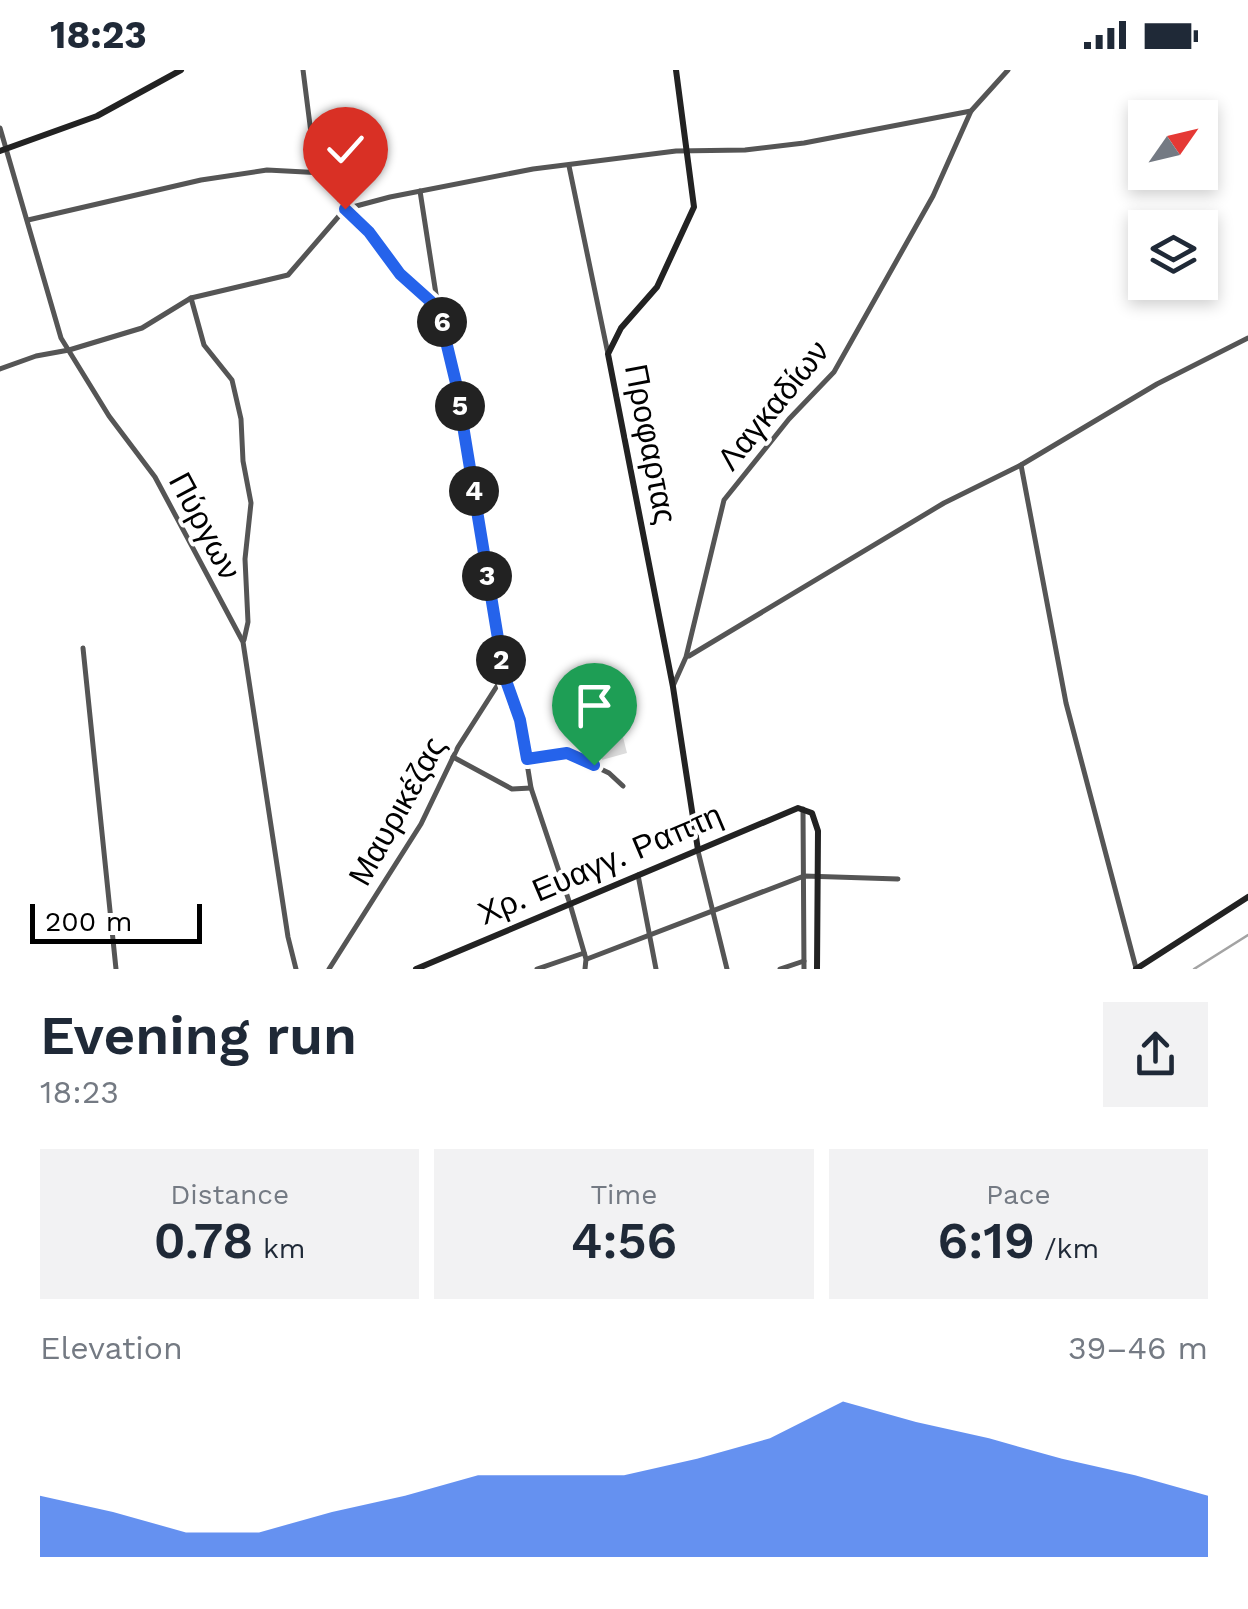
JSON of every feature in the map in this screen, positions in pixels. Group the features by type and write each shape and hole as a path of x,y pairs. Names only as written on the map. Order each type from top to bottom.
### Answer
{"street":[{"path":"3,149 98,116 181,70"},
{"path":"303,70 311,133 324,172 345,209 369,232 400,274 438,308"},
{"name":"Προφαρτας","path":"676,70 694,207 656,286 621,328 608,354 673,686 698,850"},
{"name":"Λαγκαδίων","path":"673,686 686,658 724,500 790,418 834,372 933,196 970,111 1008,70"},
{"path":"0,369 142,328 191,298 288,275 345,209 532,169 623,156 804,143 970,111"},
{"name":"Πύργων","path":"0,128 61,338 109,416 155,477 243,642 296,969"},
{"path":"568,166 608,354"},
{"path":"28,220 201,180 267,170 324,172"},
{"path":"420,191 504,675 520,720 531,788 570,904 585,969"},
{"path":"191,298 204,345 232,380 241,420 251,503 245,559 248,622 243,642"},
{"path":"686,658 944,502 1022,465 1157,384 1248,338"},
{"path":"1022,465 1066,703 1136,969 1248,897"},
{"path":"83,648 116,969"},
{"name":"Μαυρικέζας","path":"329,969 420,824 453,757 504,675"},
{"path":"527,759 567,753 609,773 623,786"},
{"path":"453,757 512,790 531,788"},
{"path":"780,969 804,965 803,809 812,813 817,822 817,969"},
{"name":"Χρ. Ευαγγ. Ραπτη","path":"416,969 777,816 803,809"},
{"path":"698,850 727,969"},
{"path":"638,875 656,969"},
{"path":"537,969 651,936 804,876 898,879"},
{"path":"442,958 444,969"}],"shaded area":[{"path":"618,717 627,753 598,761 588,725"}],"waterway":[{"path":"1194,969 1248,935"}],"route":[{"path":"345,209 369,232 400,274 438,308 456,383 504,675 520,720 527,759 567,753 594,765"}]}
